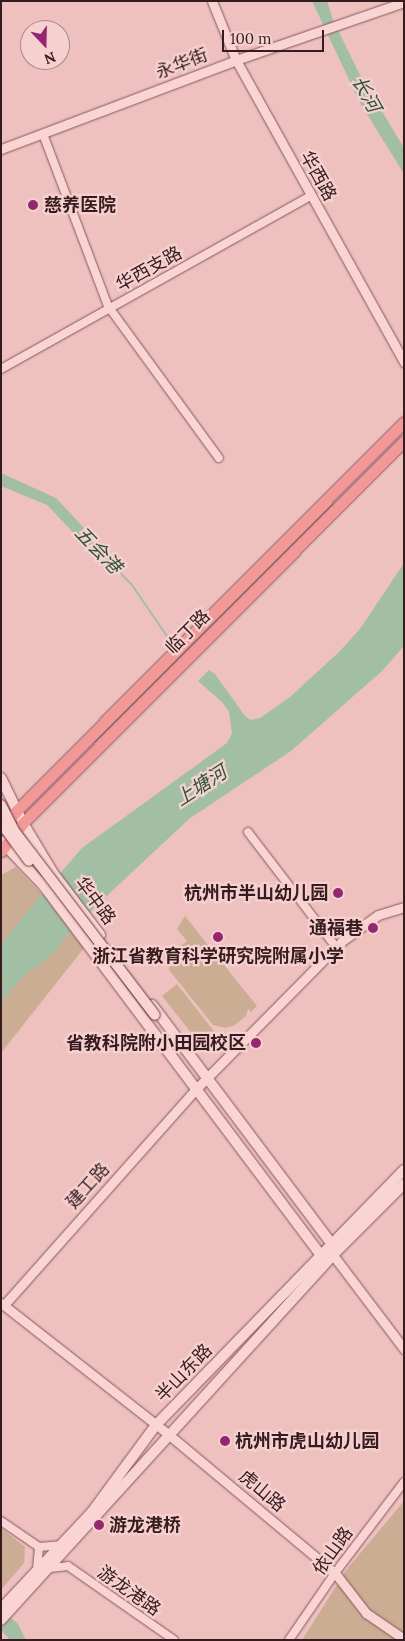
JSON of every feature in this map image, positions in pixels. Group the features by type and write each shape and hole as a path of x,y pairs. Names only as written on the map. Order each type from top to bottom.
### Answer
{"main road":[{"name":"临丁路","path":"1,830 17,810 404,422"},
{"name":"临丁路","path":"2,846 404,441"},
{"name":"华中路","path":"1,778 23,823 53,873 331,1243 333,1255"},
{"name":"华中路","path":"1,805 15,832 153,1017 182,1068"},
{"name":"华中路","path":"1,824 10,838 153,1017 193,1061"},
{"name":"华中路","path":"2,846 43,885 320,1254"},
{"name":"半山东路","path":"4,1609 50,1568 156,1425 320,1254 404,1170"},
{"name":"半山东路","path":"1,1620 4,1609 37,1570 64,1547 333,1255 404,1184"},
{"path":"320,1254 333,1255"}],"street":[{"name":"华西路","path":"212,1 236,60 404,362"},
{"name":"永华街","path":"1,149 236,60 404,2"},
{"path":"43,134 109,308 219,458"},
{"name":"华西支路","path":"1,368 311,196"},
{"path":"248,832 336,947"},
{"path":"207,1079 336,947 378,915 404,907"},
{"name":"建工路","path":"2,1304 207,1079"},
{"name":"华中路","path":"333,1255 404,1349"},
{"name":"虎山路","path":"2,1304 168,1434 334,1573 366,1613 404,1639"},
{"name":"依山路","path":"289,1640 334,1573 404,1482"},
{"path":"1,1521 39,1547 64,1547 68,1566 50,1568"},
{"path":"37,1570 39,1547"},
{"name":"游龙港路","path":"68,1566 174,1640"}],"shaded area":[{"path":"16,867 37,889 84,948 1,1053 1,875"},
{"path":"185,916 257,1006 251,1012 248,1009 246,1016 235,1025 226,1028 213,1025 169,970 172,953 187,941 177,929"},
{"path":"177,984 219,1038 204,1049 162,996"},
{"path":"404,1501 404,1640 302,1640 347,1569"},
{"path":"1,1528 25,1547 24,1563 1,1590"}],"water":[{"name":"长河","path":"312,1 327,1 333,20 359,73 404,148 404,174 360,103"},
{"path":"1,473 56,498 101,546 92,552 47,505 1,486"},
{"name":"上塘河","path":"404,563 404,646 382,671 291,751 189,819 96,906 64,939 53,954 22,977 1,1003 1,944 82,848 227,743 232,733 229,712 222,702 198,681 209,670 215,674 245,716 251,720 260,718 290,697 339,652 360,629"},
{"path":"1,1609 18,1624 26,1640 10,1640 1,1630"}],"waterway":[{"name":"五会港","path":"97,549 132,585 173,645"}],"place":[{"name":"慈养医院","path":"33,205"},
{"name":"杭州市半山幼儿园","path":"338,893"},
{"name":"通福巷","path":"373,928"},
{"name":"浙江省教育科学研究院附属小学","path":"218,937"},
{"name":"省教科院附小田园校区","path":"256,1043"},
{"name":"杭州市虎山幼儿园","path":"225,1441"},
{"name":"游龙港桥","path":"99,1525"}]}
